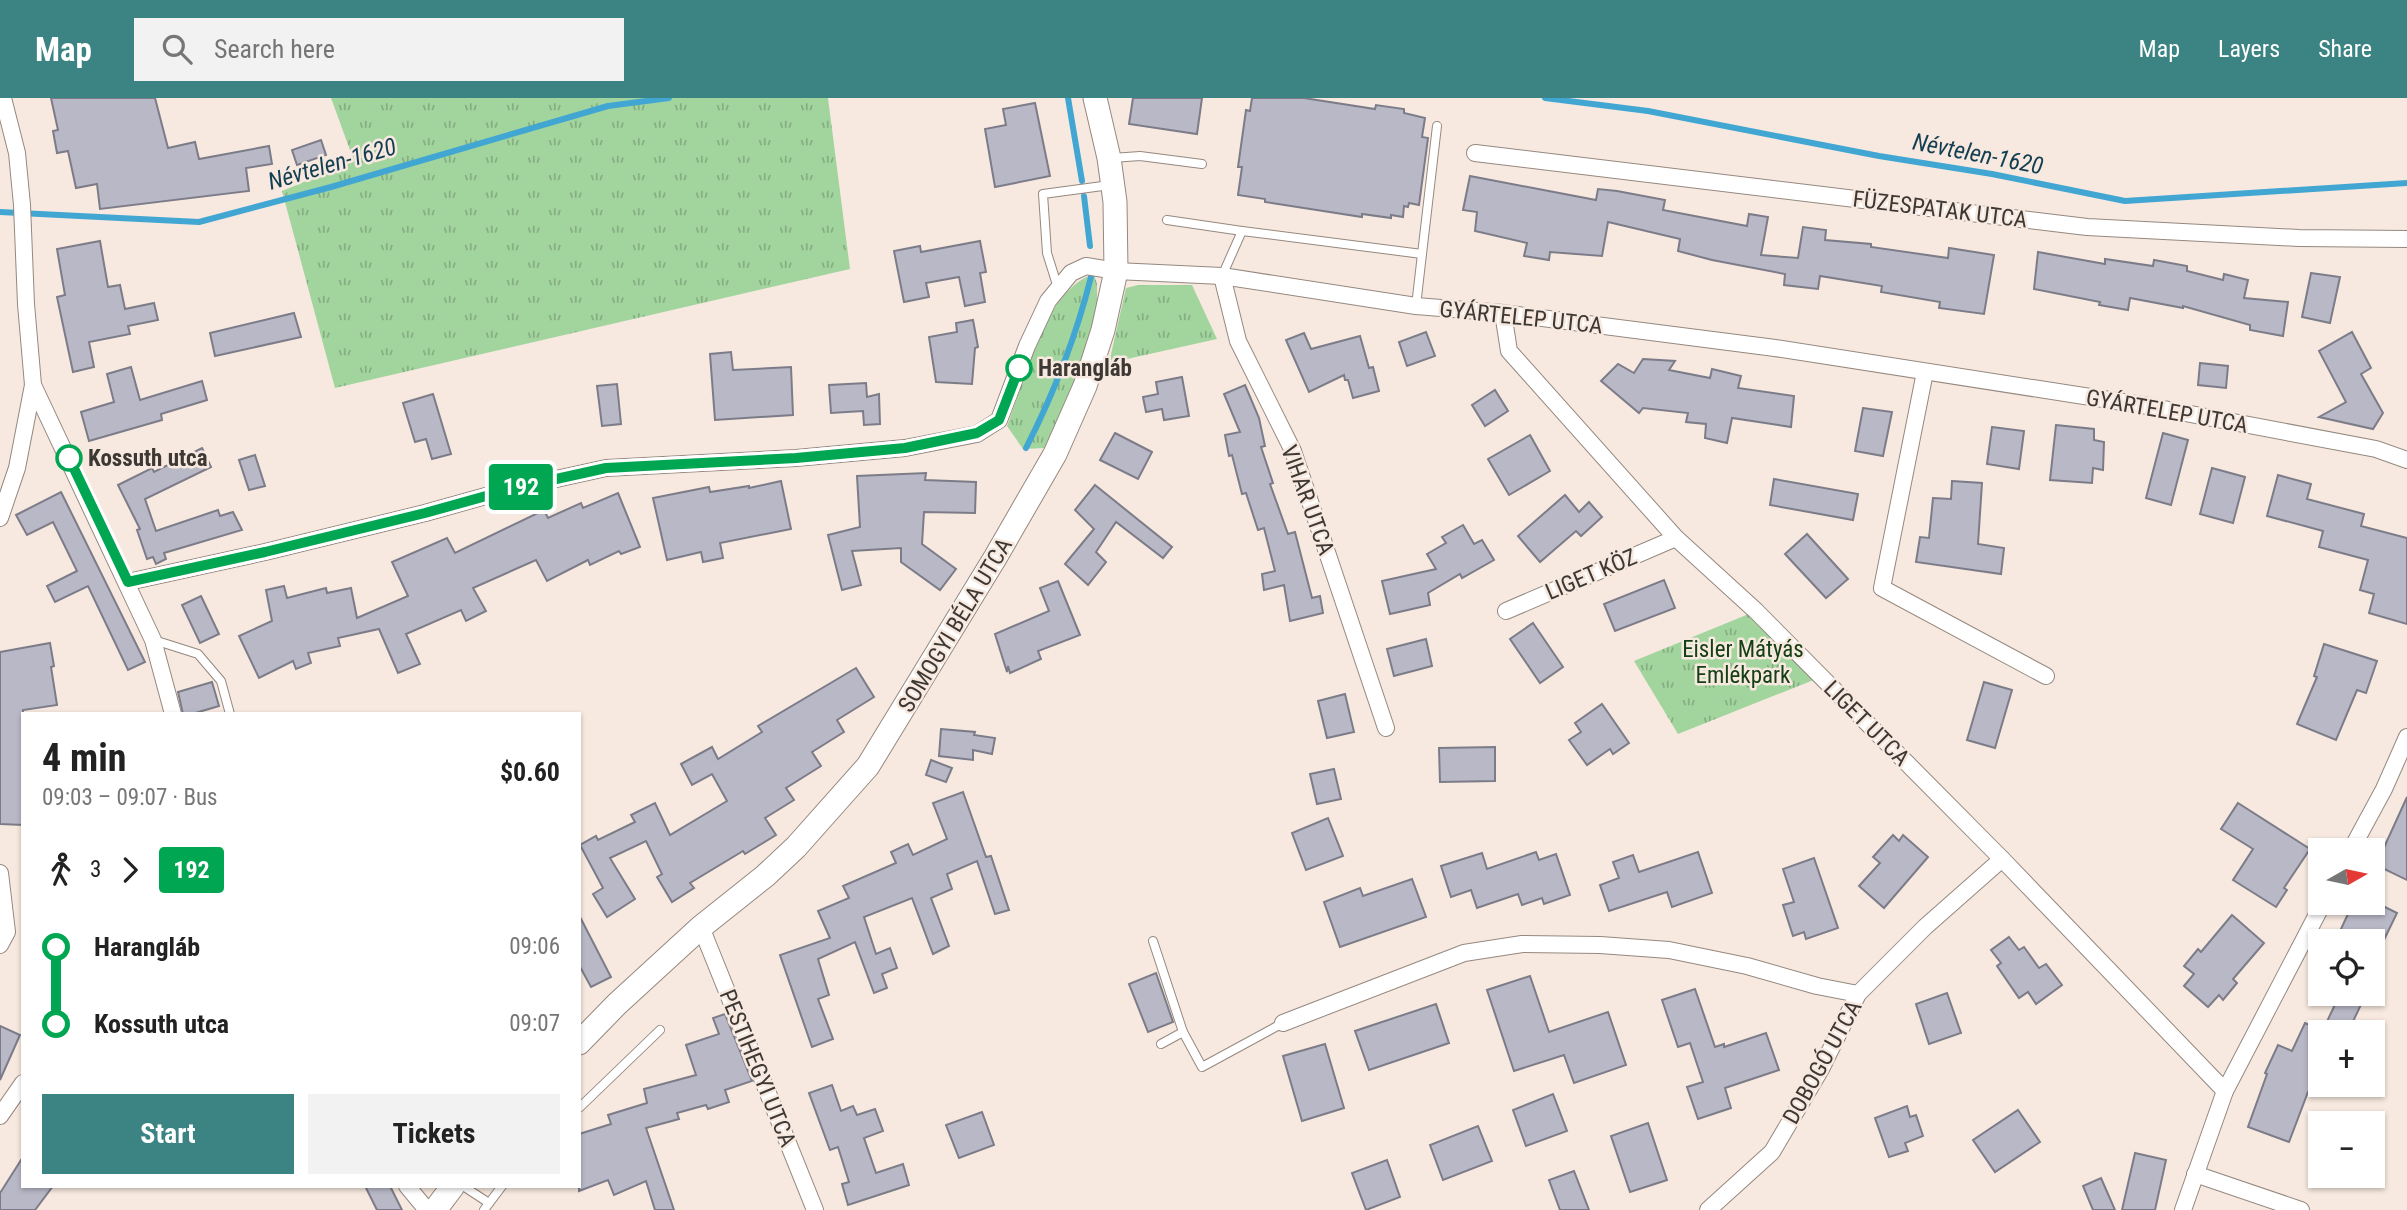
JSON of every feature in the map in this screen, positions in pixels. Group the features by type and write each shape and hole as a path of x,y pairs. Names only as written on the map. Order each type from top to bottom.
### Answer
{"main road":[{"name":"SOMOGYI BÉLA UTCA","path":"581,1040 701,927 765,876 796,847 868,766 1055,454 1086,386 1103,330 1116,271 1110,158 1095,98"},
{"path":"435,1210 452,1188"}],"street":[{"path":"0,518 17,468 33,385 17,153 4,98"},
{"name":"FÜZESPATAK UTCA","path":"1475,153 2087,227 2299,238 2407,239"},
{"name":"GYÁRTELEP UTCA","path":"1058,288 1071,273 1086,266 1116,271 1222,276 1416,306 1503,313 1775,348 2148,406 2376,449 2407,460"},
{"name":"VIHAR UTCA","path":"1222,276 1238,341 1293,452 1386,727"},
{"path":"128,582 279,549 511,489 606,468 783,459 905,448 977,433 999,420 1027,346 1048,301 1058,288"},
{"name":"LIGET UTCA","path":"1503,313 1508,351 1675,538 1756,611 2002,859 2225,1091"},
{"path":"1925,372 1882,588 2046,676"},
{"path":"33,385 153,640 172,712"},
{"name":"LIGET KÖZ","path":"1506,611 1675,538"},
{"path":"2357,838 2384,789 2407,737"},
{"name":"DOBOGÓ UTCA","path":"1708,1210 1772,1152 1821,1069 1858,994 1925,928 2002,859"},
{"path":"0,873 7,932 0,945"},
{"path":"2183,1210 2225,1091 2316,915"},
{"name":"PESTIHEGYI UTCA","path":"701,927 815,1210"},
{"path":"1283,1023 1464,953 1522,944 1600,945 1669,950 1747,965 1817,986 1858,994"},
{"path":"0,1116 21,1086"},
{"path":"2195,1174 2301,1210"},
{"path":"409,1188 427,1210"}],"lane":[{"path":"1416,306 1437,126"},
{"path":"1110,158 1140,156 1202,164"},
{"path":"1058,288 1047,253 1043,194 1113,185"},
{"path":"1167,220 1422,254"},
{"path":"1222,276 1242,230"},
{"path":"153,640 198,654 221,681 229,712"},
{"path":"1153,941 1183,1032 1202,1067 1283,1023"},
{"path":"581,1106 660,1030"},
{"path":"1161,1044 1183,1032"},
{"path":"465,1188 487,1206 500,1188"}],"green space":[{"path":"331,98 828,98 850,269 335,388 282,191 354,161"},
{"path":"1094,274 1097,284 1097,308 1070,402 1045,448 1023,449 1007,426 1038,339 1062,298 1077,283"},
{"path":"1138,285 1192,285 1217,339 1109,363 1126,288"},
{"name":"Eisler Mátyás Emlékpark","path":"1756,611 1821,677 1678,734 1634,661"}],"building":[{"path":"51,98 155,98 168,148 195,142 199,159 269,146 272,164 246,168 249,191 100,209 97,184 76,188 68,151 57,153 53,131 58,130"},
{"path":"1133,98 1202,98 1197,134 1129,124"},
{"path":"1252,98 1304,98 1375,109 1376,105 1404,109 1404,113 1425,118 1422,137 1428,138 1419,205 1409,203 1408,207 1404,206 1403,217 1362,214 1362,217 1265,202 1265,199 1238,195 1242,167 1238,167 1246,110 1250,111"},
{"path":"1035,103 1050,176 995,187 985,129 1006,125 1003,109"},
{"path":"321,140 326,155 297,165 292,150"},
{"path":"1470,176 1596,200 1598,189 1617,191 1665,200 1663,210 1747,226 1749,214 1768,217 1761,255 1798,258 1803,227 1826,230 1825,240 1871,244 1871,247 1948,258 1949,248 1994,255 1984,314 1939,308 1940,302 1881,292 1882,286 1820,276 1818,289 1784,285 1785,274 1678,251 1680,239 1608,222 1602,256 1550,252 1549,260 1524,256 1527,243 1475,231 1477,212 1463,210"},
{"path":"100,241 108,287 120,285 125,309 154,303 158,320 128,326 130,334 89,342 94,367 73,372 57,297 65,295 57,249"},
{"path":"980,241 986,272 980,273 985,302 965,306 959,277 926,283 929,297 904,302 894,251 920,246 921,252"},
{"path":"2038,252 2105,264 2105,259 2153,266 2154,260 2187,266 2187,271 2223,280 2224,274 2248,280 2244,298 2288,302 2283,336 2250,330 2250,325 2183,306 2130,298 2128,310 2034,289"},
{"path":"2311,273 2340,277 2330,323 2302,317"},
{"path":"294,313 301,337 215,356 210,333"},
{"path":"973,320 978,347 975,348 972,384 936,382 929,337 957,332 956,323"},
{"path":"1426,332 1435,356 1407,366 1399,342"},
{"path":"2352,332 2371,368 2361,374 2383,413 2373,429 2319,417 2346,402 2319,351"},
{"path":"1304,333 1311,349 1360,336 1369,368 1373,367 1379,391 1353,398 1344,375 1309,392 1286,340"},
{"path":"731,352 733,370 791,367 793,415 715,420 710,354"},
{"path":"1643,359 1675,361 1669,370 1710,378 1712,369 1741,376 1738,388 1794,396 1791,427 1732,418 1727,443 1705,438 1706,424 1686,422 1688,413 1643,408 1639,413 1601,381 1618,364 1634,373"},
{"path":"2200,363 2228,366 2226,388 2198,385"},
{"path":"131,367 140,400 202,381 207,400 161,414 162,420 89,441 81,412 114,402 107,374"},
{"path":"1182,377 1189,416 1164,420 1162,409 1146,412 1143,397 1158,394 1156,382"},
{"path":"866,383 867,397 879,394 880,424 864,425 863,411 831,413 829,385"},
{"path":"617,384 621,424 602,426 597,386"},
{"path":"1245,385 1259,418 1265,446 1261,447 1273,483 1270,484 1288,534 1295,532 1312,598 1320,596 1323,613 1290,621 1284,585 1264,590 1262,574 1275,571 1264,528 1258,530 1246,493 1242,494 1225,435 1240,432 1224,394"},
{"path":"1495,390 1508,411 1485,426 1472,405"},
{"path":"433,394 451,454 432,459 426,439 415,442 403,403"},
{"path":"1863,408 1892,412 1883,456 1855,451"},
{"path":"2056,425 2094,429 2094,440 2104,442 2103,470 2093,468 2092,483 2050,480"},
{"path":"1992,427 2024,431 2019,469 1987,464"},
{"path":"1115,433 1152,452 1138,479 1100,460"},
{"path":"2163,433 2188,440 2171,505 2146,498"},
{"path":"1530,435 1550,471 1509,495 1488,459"},
{"path":"202,448 211,467 145,499 156,531 218,510 220,516 233,512 242,530 164,553 166,559 156,564 153,557 147,559 137,530 140,529 118,485 152,468 154,472"},
{"path":"255,455 265,486 249,490 239,460"},
{"path":"2212,468 2245,477 2233,523 2200,514"},
{"path":"926,473 925,480 976,482 975,513 924,512 922,544 956,569 940,590 901,562 901,548 852,551 861,585 842,590 828,535 860,527 857,476"},
{"path":"2278,475 2311,484 2307,499 2364,514 2361,526 2407,538 2407,624 2369,613 2374,594 2360,590 2368,560 2319,547 2323,531 2267,516"},
{"path":"1774,479 1858,494 1853,520 1770,505"},
{"path":"781,481 791,529 720,543 723,558 703,562 701,552 667,560 653,498 709,487 710,492"},
{"path":"1952,481 1982,483 1978,544 2004,548 2001,574 1916,562 1920,537 1929,538 1933,498 1951,499"},
{"path":"1095,485 1172,547 1163,558 1116,522 1096,552 1106,562 1088,585 1065,564 1094,529 1075,510"},
{"path":"61,492 145,662 128,670 88,586 55,602 47,586 77,571 53,522 27,535 16,515"},
{"path":"618,493 640,547 621,554 619,551 590,565 588,560 547,581 536,560 473,588 486,611 466,621 461,610 406,634 420,664 398,673 379,629 338,638 340,646 308,653 311,663 296,669 293,661 259,678 239,636 272,621 266,590 284,586 287,598 326,588 327,593 351,588 357,618 408,596 392,562 447,538 455,553 544,510 548,518 581,503 583,508"},
{"path":"1565,495 1579,512 1589,502 1602,517 1581,536 1576,531 1540,562 1518,536"},
{"path":"1463,525 1474,544 1482,540 1494,560 1462,578 1460,574 1428,593 1430,605 1390,614 1382,581 1436,569 1427,554 1446,543 1442,537"},
{"path":"1807,534 1848,579 1826,598 1785,554"},
{"path":"1664,580 1675,608 1615,631 1604,604"},
{"path":"1058,581 1080,635 1038,651 1041,659 1010,673 1008,666 1007,672 995,634 1049,611 1040,588"},
{"path":"201,596 219,634 200,643 182,605"},
{"path":"1533,623 1563,667 1540,683 1510,639"},
{"path":"1426,639 1432,666 1394,676 1387,649"},
{"path":"50,643 54,666 51,667 57,705 21,712 21,825 0,824 0,652"},
{"path":"2324,644 2377,661 2366,693 2357,690 2336,740 2297,724 2317,677 2314,676"},
{"path":"856,668 874,697 837,720 844,732 812,752 821,766 786,788 794,800 765,818 776,835 745,854 743,851 690,883 694,888 672,902 657,877 662,874 646,841 610,858 635,899 607,917 593,894 603,888 581,844 596,836 598,840 635,822 631,815 655,803 670,835 727,801 712,774 692,785 681,764 712,747 718,759 762,732 758,726"},
{"path":"212,682 219,706 199,712 183,712 178,692"},
{"path":"1984,682 2012,690 1995,748 1967,740"},
{"path":"1345,694 1354,732 1327,738 1318,701"},
{"path":"1602,704 1629,743 1613,754 1610,749 1587,765 1569,740 1581,732 1575,723"},
{"path":"941,729 975,732 974,735 995,738 992,754 973,750 973,760 939,756"},
{"path":"1495,747 1495,781 1440,782 1439,748"},
{"path":"931,760 952,768 946,782 926,775"},
{"path":"1334,769 1341,799 1317,804 1310,774"},
{"path":"963,792 986,857 991,856 1009,910 995,914 977,861 947,874 952,889 931,898 949,946 933,954 912,898 864,917 876,954 890,948 897,968 882,974 887,988 874,993 855,942 818,959 829,995 818,999 833,1039 812,1047 780,955 830,938 818,911 849,898 843,886 896,863 891,852 908,844 913,855 947,839 933,803"},
{"path":"2407,797 2407,880 2385,869 2385,845"},
{"path":"2238,803 2308,848 2276,907 2233,880 2253,849 2221,829"},
{"path":"1328,818 1343,856 1306,870 1292,833"},
{"path":"1893,835 1899,841 1903,835 1928,857 1884,908 1859,886 1880,863 1873,857"},
{"path":"1536,852 1539,860 1556,854 1570,895 1544,904 1542,898 1522,905 1518,894 1477,908 1471,890 1451,897 1441,866 1482,853 1487,869"},
{"path":"1698,852 1712,893 1672,907 1667,892 1609,911 1600,885 1619,878 1613,862 1633,855 1639,872"},
{"path":"1814,858 1838,928 1806,939 1804,932 1793,936 1783,905 1794,902 1783,869"},
{"path":"1412,879 1426,917 1340,947 1324,902 1360,888 1363,896"},
{"path":"2385,907 2397,913 2385,938 2385,929 2341,929 2347,915 2385,915"},
{"path":"2232,915 2264,943 2233,979 2237,983 2223,1000 2219,995 2208,1007 2184,986 2194,974 2184,966 2198,949 2201,952"},
{"path":"581,919 611,977 591,987 581,969"},
{"path":"2009,937 2019,950 2024,947 2039,968 2046,964 2062,985 2036,1004 2028,992 2019,998 1997,966 2001,963 1991,950"},
{"path":"1156,973 1173,1022 1148,1032 1129,984"},
{"path":"1530,976 1549,1032 1608,1012 1626,1065 1574,1083 1564,1055 1514,1071 1487,990"},
{"path":"1695,989 1715,1047 1724,1044 1724,1047 1766,1033 1779,1070 1725,1088 1731,1108 1698,1119 1687,1087 1703,1082 1690,1043 1678,1047 1662,1000"},
{"path":"1947,993 1961,1033 1929,1044 1916,1004"},
{"path":"1436,1004 1449,1043 1369,1070 1355,1031"},
{"path":"2334,1006 2360,1006 2354,1020 2328,1020"},
{"path":"725,1014 752,1081 725,1090 729,1102 708,1109 706,1105 677,1113 679,1119 646,1128 674,1210 655,1210 646,1181 614,1195 608,1180 579,1191 581,1133 611,1124 608,1115 647,1103 644,1089 696,1075 686,1045 719,1034 713,1018"},
{"path":"2305,1023 2308,1024 2308,1092 2289,1142 2248,1127 2267,1074 2265,1073 2278,1045 2292,1051"},
{"path":"0,1026 20,1035 0,1080"},
{"path":"1325,1044 1344,1108 1302,1121 1283,1056"},
{"path":"832,1085 841,1111 853,1106 857,1115 875,1109 883,1131 864,1138 876,1173 903,1164 909,1185 848,1205 842,1184 849,1182 838,1147 830,1150 809,1093"},
{"path":"1553,1094 1567,1131 1526,1146 1513,1110"},
{"path":"1907,1106 1910,1117 1916,1115 1923,1136 1905,1143 1908,1151 1889,1157 1875,1118"},
{"path":"2018,1110 2040,1142 1995,1172 1973,1140"},
{"path":"982,1112 994,1145 959,1158 946,1125"},
{"path":"1648,1123 1667,1180 1630,1192 1611,1136"},
{"path":"1478,1126 1492,1161 1443,1180 1430,1145"},
{"path":"2135,1153 2166,1160 2155,1210 2122,1210"},
{"path":"21,1160 21,1188 52,1188 35,1210 0,1210 0,1193"},
{"path":"1387,1160 1400,1197 1366,1210 1352,1173"},
{"path":"1574,1171 1589,1210 1560,1210 1549,1180"},
{"path":"2101,1178 2115,1210 2093,1210 2083,1186"},
{"path":"366,1188 391,1188 402,1210 377,1210"}],"waterway":[{"name":"Névtelen-1620","path":"0,212 199,222 331,187 608,106 669,98"},
{"path":"1068,98 1082,181"},
{"name":"Névtelen-1620","path":"1545,98 1648,111 2125,201 2407,183"},
{"path":"1084,196 1090,246"},
{"path":"1026,448 1063,364 1091,277"}],"bus line":[{"name":"192","path":"69,458 128,582 265,552 511,489 606,468 796,458 905,448 977,433 999,420 1019,368"}],"place":[{"name":"Harangláb","path":"1019,368"},
{"name":"Kossuth utca","path":"69,458"}]}
